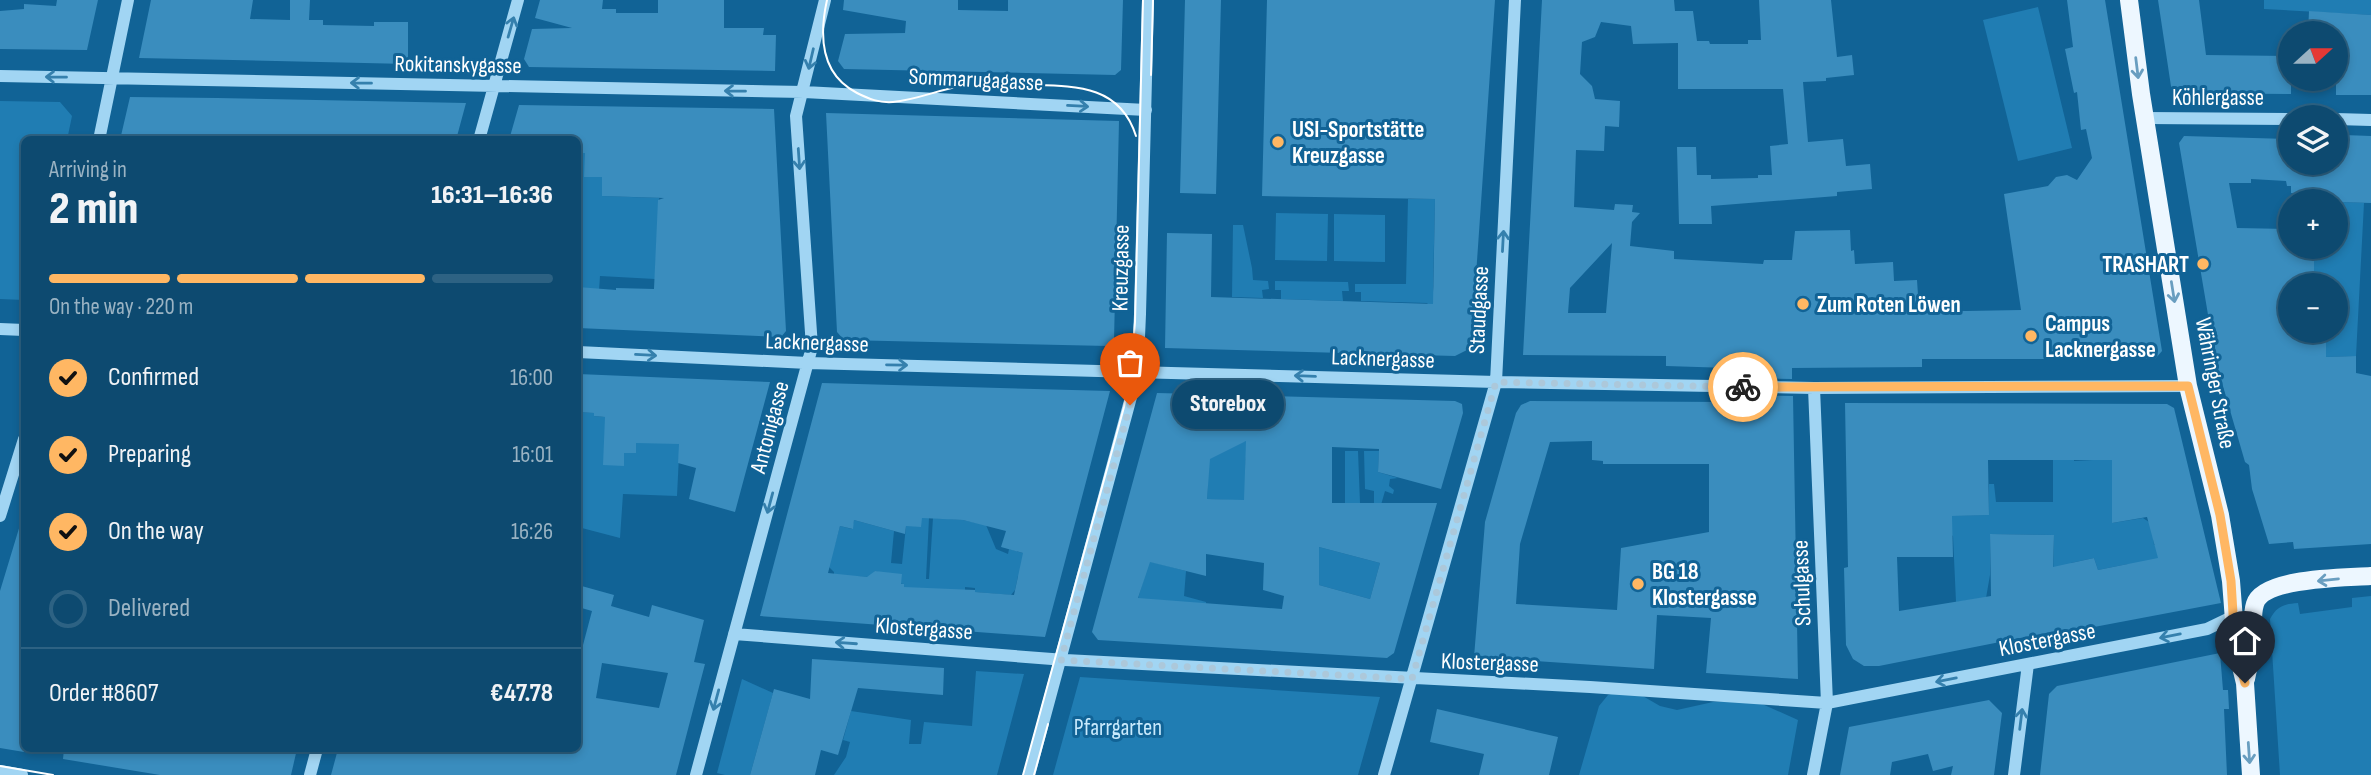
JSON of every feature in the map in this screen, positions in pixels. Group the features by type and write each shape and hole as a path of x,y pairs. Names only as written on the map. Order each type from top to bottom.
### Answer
{"main road":[{"name":"Währinger Straße","path":"2129,0 2188,386 2220,515 2231,581 2235,646 2245,683 2250,775"},
{"path":"2245,683 2253,645 2252,616 2255,602 2262,593 2284,584 2371,576"}],"street":[{"path":"100,136 128,0"},
{"path":"480,136 518,0"},
{"name":"Antonigasse","path":"696,775 812,347 796,116 825,0"},
{"name":"Kreuzgasse","path":"1029,775 1130,405 1136,371 1148,0"},
{"name":"Staudgasse","path":"1384,775 1496,382 1515,0"},
{"name":"Rokitanskygasse","path":"0,76 804,92"},
{"name":"Sommarugagasse","path":"804,92 1146,110"},
{"name":"Köhlergasse","path":"2145,118 2278,119"},
{"path":"2348,120 2371,120"},
{"path":"0,329 21,330"},
{"name":"Lacknergasse","path":"581,352 808,363 1496,382 1814,388 2188,386"},
{"name":"Schulgasse","path":"1813,775 1827,703 1814,388"},
{"path":"0,516 21,449"},
{"name":"Klostergasse","path":"734,634 1061,660 1590,687 1827,703 2207,629 2234,616"},
{"path":"2014,775 2028,664"},
{"path":"310,775 316,752"},
{"path":"0,771 22,775"}],"green space":[{"path":"2264,0 2371,0 2371,15 2264,9"},
{"path":"2038,7 2072,148 2018,161 1983,20"},
{"path":"0,101 60,102 72,116 68,136 21,136 21,300 0,299"},
{"path":"581,153 585,153 602,177 602,196 659,198 655,279 600,276 599,291 581,288"},
{"path":"1408,199 1435,199 1433,288 1441,320 1427,303 1361,301 1361,292 1355,292 1355,284 1406,284"},
{"path":"2348,202 2364,203 2356,356 2326,357 2326,343 2348,343 2348,273 2314,273 2314,259 2348,259"},
{"path":"1276,213 1328,214 1327,261 1275,260"},
{"path":"1334,214 1385,215 1385,262 1334,261"},
{"path":"1233,225 1243,225 1253,280 1268,281 1269,289 1262,290 1263,298 1232,297"},
{"path":"1275,281 1348,282 1349,291 1342,291 1343,301 1281,299 1281,290 1275,290"},
{"path":"581,412 603,417 681,415 677,496 623,494 620,538 581,528"},
{"path":"1249,440 1246,471 1253,501 1207,499 1209,451"},
{"path":"1345,451 1358,451 1360,503 1345,503"},
{"path":"1364,451 1379,451 1378,472 1398,478 1390,479 1389,486 1394,490 1393,494 1385,491 1381,505 1374,503 1374,491 1365,489"},
{"path":"2093,453 2113,456 2112,523 2143,518 2152,524 2154,545 2160,544 2165,565 2128,564 2098,570 2094,558 2071,563 2075,582 2053,575 2054,535 1990,534 1990,575 1986,598 1956,602 1953,536 1925,516 1989,515 1989,484 1994,484 1996,502 2053,502 2053,454 2074,454 2074,461 2093,460"},
{"path":"907,517 929,518 926,579 929,579 933,518 986,525 996,549 1008,554 1009,549 1030,555 1024,577 1018,576 1011,595 975,592 975,588 965,587 965,592 904,588 904,584 892,583 882,573 875,571 870,577 834,576 829,567 828,543 835,544 840,526 852,529 854,520 894,531 891,563 902,564"},
{"path":"1319,547 1380,563 1370,599 1319,585"},
{"path":"1149,561 1186,571 1184,596 1206,602 1206,609 1137,602"},
{"path":"2371,596 2371,775 2280,775 2270,619 2278,608 2289,604 2298,603 2300,614 2352,607 2352,598"},
{"path":"976,671 1024,674 997,775 834,775 846,757 850,742 843,740 851,711 911,720 909,744 921,744 924,722 972,726"},
{"name":"Pfarrgarten","path":"1080,677 1380,697 1358,775 1053,775"},
{"path":"742,679 773,693 750,775 725,775 717,773"},
{"path":"1608,695 1641,695 1660,706 1677,710 1713,702 1762,704 1798,720 1788,775 1579,775 1599,706"}],"building":[{"path":"57,0 98,0 87,50 0,49 0,11 24,9 24,4 56,6"},
{"path":"151,0 253,0 250,19 290,20 290,0 310,0 309,20 323,20 323,25 374,26 374,22 408,22 408,64 139,58"},
{"path":"540,0 603,0 602,9 616,9 616,13 658,13 658,0 724,0 724,28 764,28 763,35 776,35 775,71 529,67 524,59 532,29 572,28 535,18"},
{"path":"844,0 958,0 958,10 1008,11 1008,0 1123,0 1121,70 1115,75 844,69 838,61 845,34 905,33 906,21 843,10"},
{"path":"1185,0 1221,0 1216,194 1180,193"},
{"path":"1267,0 1495,0 1471,348 1455,356 1165,348 1167,233 1212,234 1211,297 1433,304 1435,199 1262,196"},
{"path":"1542,0 1674,0 1675,11 1693,11 1697,41 1709,41 1710,44 1748,44 1748,40 1761,40 1759,0 1831,0 1837,57 1852,55 1854,75 1826,78 1826,81 1803,82 1808,142 1843,139 1846,166 1870,164 1872,189 1837,192 1837,196 1711,206 1712,224 1679,224 1677,147 1696,147 1697,175 1711,175 1711,179 1772,175 1770,146 1788,144 1783,89 1678,89 1678,43 1633,44 1631,26 1601,22 1595,37 1582,42 1580,74 1592,86 1595,99 1620,101 1619,127 1605,126 1604,151 1576,150 1574,207 1614,210 1615,204 1633,205 1632,212 1640,213 1632,222 1630,246 1674,251 1674,259 1763,264 1764,260 1792,260 1795,231 1850,230 1855,264 1893,262 1894,281 1917,280 1919,310 1966,311 2021,310 2004,194 2048,186 2056,177 2067,175 2077,180 2092,158 2086,129 2081,130 2077,92 2074,93 2065,49 2073,47 2067,0 2105,0 2162,351 2155,359 1922,359 1922,367 1792,368 1792,379 1729,378 1729,368 1666,366 1666,356 1523,355","holes":["1612,243 1606,313 1568,313 1570,288"]},
{"path":"2158,0 2199,0 2206,55 2278,56 2278,91 2291,91 2291,94 2172,93"},
{"path":"2309,11 2371,15 2371,95 2336,95 2336,91 2348,91 2348,21 2309,21"},
{"path":"130,97 466,103 457,136 121,136"},
{"path":"519,105 774,109 786,331 781,337 581,328 581,287 654,289 658,200 664,198 602,196 602,177 584,177 585,153 581,153 581,136 510,136"},
{"path":"826,113 1119,121 1114,341 1108,346 844,340 837,332"},
{"path":"2348,135 2371,136 2371,203 2348,202 2348,189 2291,189 2286,181 2251,179 2251,183 2229,183 2237,228 2278,229 2278,259 2314,259 2314,273 2278,273 2278,343 2326,343 2326,357 2356,356 2356,373 2371,376 2371,544 2294,549 2293,542 2269,544 2252,489 2249,465 2245,462 2216,362 2179,143 2184,136 2278,139 2278,175 2348,175"},
{"path":"581,374 770,382 735,512 689,499 696,468 678,463 679,444 636,443 636,453 624,453 624,466 603,465 605,417 594,416 594,413 581,412"},
{"path":"822,383 1110,391 1045,637 760,616","holes":["922,518 963,520 1006,531 1001,547 1023,553 1014,595 975,590 904,587 904,584 901,584 902,574 875,571 867,577 828,573 840,526 853,529 854,520 905,534 906,526 921,527"]},
{"path":"1157,393 1455,401 1462,404 1463,413 1441,489 1378,472 1379,449 1332,447 1332,503 1437,503 1394,653 1387,658 1098,640 1092,632","holes":["1246,441 1244,500 1207,499 1210,459","1319,547 1380,563 1370,599 1319,585","1206,554 1264,563 1263,590 1284,596 1282,609 1138,598 1150,562 1206,576"]},
{"path":"1728,395 1793,396 1798,679 1706,673 1711,618 1657,615 1654,669 1474,657 1485,522 1516,413 1521,405 1530,401 1728,402","holes":["1592,441 1592,460 1603,461 1603,464 1709,464 1709,532 1621,548 1617,610 1516,604 1520,544 1550,442"]},
{"path":"1845,403 2167,404 2174,408 2221,603 2057,634 2056,631 1879,666 1864,666 1853,659 1846,645 1844,568 1848,567","holes":["1988,460 2112,460 2112,523 2147,517 2158,558 2098,570 2094,558 2053,567 2054,535 1990,534 1991,596 1899,611 1897,557 1953,557 1952,516 1989,515"]},
{"path":"21,525 21,752 0,748 0,591"},
{"path":"581,586 614,595 611,606 649,617 652,605 704,620 694,662 705,664 676,775 331,775 337,752 581,752 581,645 592,611 581,608","holes":["602,663 668,673 659,708 596,698"]},
{"path":"2220,653 2223,690 2228,690 2229,709 2224,709 2227,775 2040,775 2049,694 2057,686"},
{"path":"812,659 944,668 943,695 858,688 838,755 821,750 815,775 750,775 774,689 810,699"},
{"path":"1989,700 2002,713 1994,775 1951,775 1953,766 1933,771 1928,754 1892,762 1890,775 1840,775 1849,727"},
{"path":"1437,709 1558,737 1549,775 1479,775 1484,754 1430,742"},
{"path":"64,752 296,752 291,775 160,775 63,759"}],"tram line":[{"path":"827,0 823,40 829,65 845,85 866,97 893,102 978,84 1080,88 1108,98 1119,107 1129,119 1136,136"},
{"path":"1023,775 1124,407 1131,371 1135,322 1143,0"},
{"path":"1151,75 1153,0"},
{"path":"1034,775 1048,724"},
{"path":"0,766 53,775"}],"way so far":[{"path":"1130,405 1061,660 1412,679 1496,382 1743,387"}],"place":[{"name":"USI-Sportstätte Kreuzgasse","path":"1278,142"},
{"name":"TRASHART","path":"2203,264"},
{"name":"Zum Roten Löwen","path":"1803,304"},
{"name":"Campus Lacknergasse","path":"2031,336"},
{"name":"Storebox","path":"1130,405"},
{"name":"BG 18 Klostergasse","path":"1638,584"}],"route":[{"path":"1743,387 2188,386 2220,515 2231,581 2235,646 2245,683"}]}
